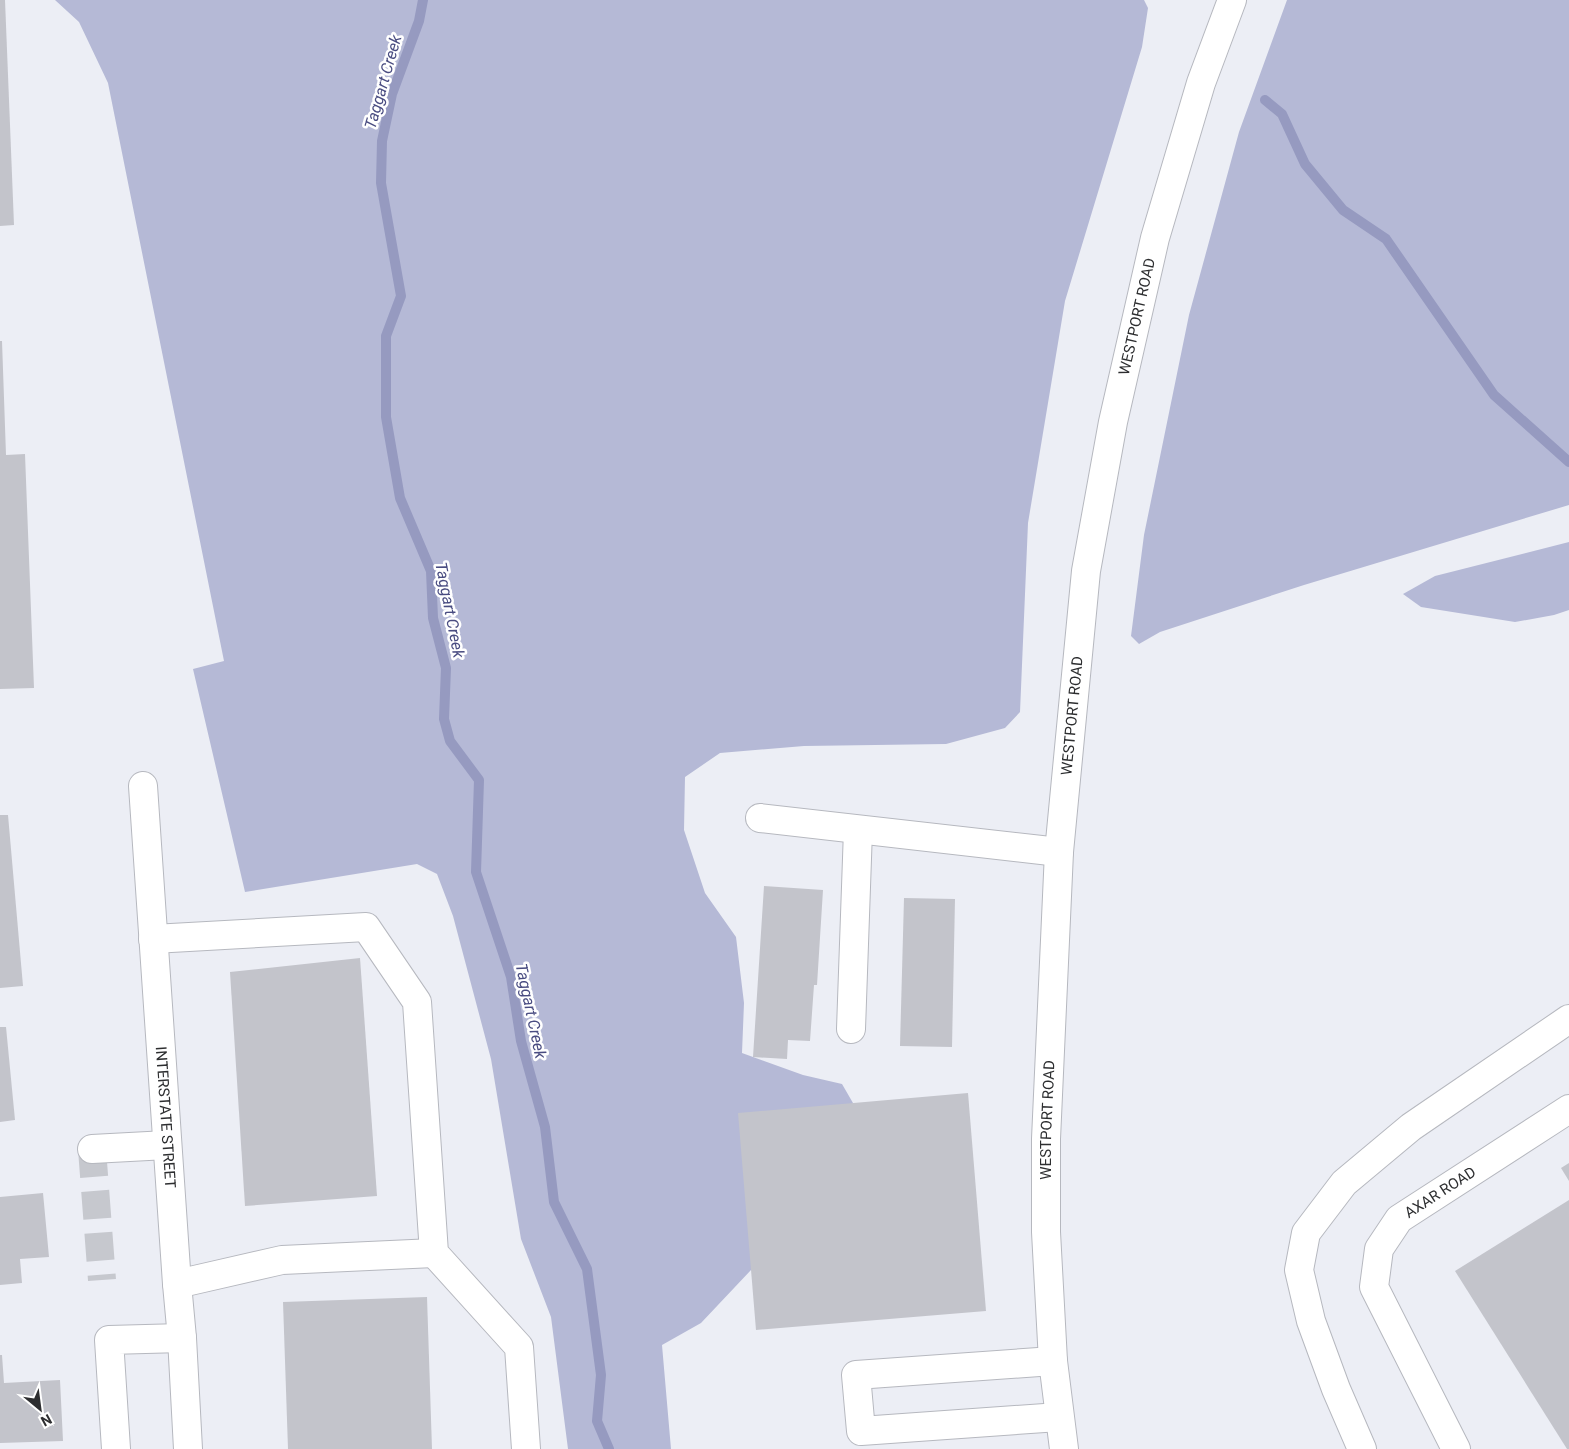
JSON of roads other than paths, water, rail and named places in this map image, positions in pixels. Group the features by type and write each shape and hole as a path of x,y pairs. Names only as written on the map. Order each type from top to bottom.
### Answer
{"street":[{"name":"WESTPORT ROAD","path":"1064,1449 1053,1361 1046,1232 1046,1148 1059,852 1086,571 1112,422 1155,238 1201,82 1232,0"},
{"name":"INTERSTATE STREET","path":"143,786 176,1284 182,1338 188,1449"},
{"path":"760,818 1059,852"},
{"path":"852,1029 858,830"},
{"path":"153,939 366,927 418,1002 434,1253 519,1346 526,1449"},
{"path":"1362,1449 1336,1389 1311,1321 1298,1270 1306,1233 1344,1183 1405,1132 1569,1019"},
{"name":"AXAR ROAD","path":"1456,1449 1374,1287 1379,1248 1399,1219 1569,1109"},
{"path":"92,1149 167,1145"},
{"path":"176,1284 282,1260 434,1253"},
{"path":"116,1449 109,1340 182,1338"},
{"path":"1053,1361 856,1374 861,1431 1059,1417"}],"waterway":[{"name":"Taggart Creek","path":"423,0 419,21 392,94 382,141 381,183 401,296 386,336 386,417 400,498 431,571 433,618 446,668 444,719 450,741 479,780 476,872 511,977 521,1041 545,1127 554,1202 587,1269 601,1375 597,1421 609,1449"},
{"path":"1265,100 1282,114 1305,164 1343,210 1386,239 1494,395 1569,462"}],"tunnel":[{"path":"92,1149 102,1280"}]}
